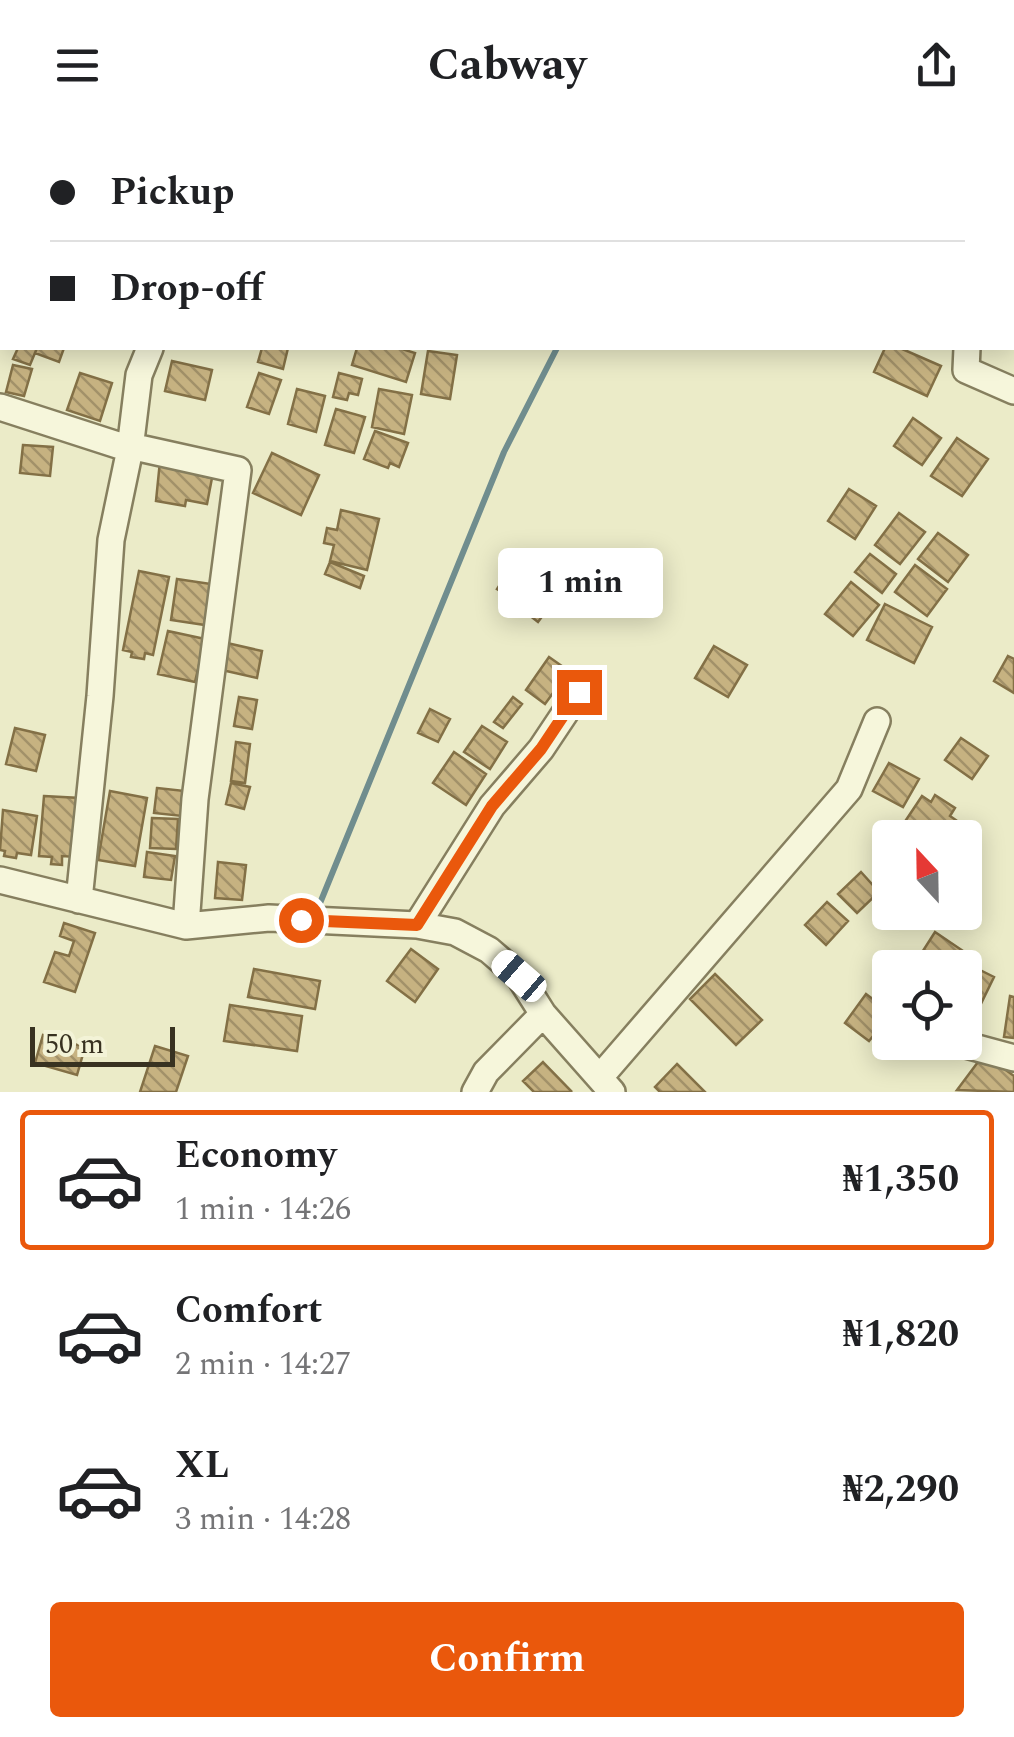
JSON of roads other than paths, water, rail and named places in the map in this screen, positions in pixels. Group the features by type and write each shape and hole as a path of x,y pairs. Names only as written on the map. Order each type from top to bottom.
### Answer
{"street":[{"path":"79,900 103,662 110,540 130,448 139,375 149,350"},
{"path":"967,350 966,370 1014,391"},
{"path":"0,407 130,448 238,470 197,779 186,926"},
{"path":"417,925 492,806 541,749 579,692"},
{"path":"0,880 186,926 269,918 417,925 455,932 489,950 519,976 544,1014 607,1084 850,789 878,721"},
{"path":"476,1092 486,1072 544,1014"},
{"path":"982,1049 1014,1058"}],"waterway":[{"path":"316,913 504,452 556,350"}]}
